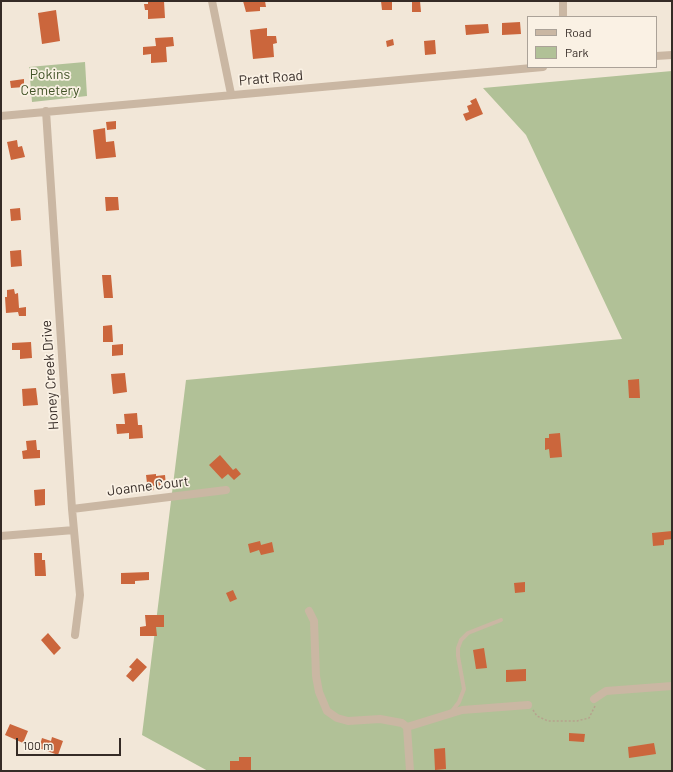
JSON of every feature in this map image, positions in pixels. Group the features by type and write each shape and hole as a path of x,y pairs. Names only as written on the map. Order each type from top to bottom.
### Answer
{"street":[{"path":"212,1 231,94"},
{"path":"563,1 563,16"},
{"path":"657,56 672,55"},
{"name":"Pratt Road","path":"1,116 531,68"},
{"name":"Honey Creek Drive","path":"46,111 72,508 80,598 76,635"},
{"name":"Joanne Court","path":"72,508 226,490"},
{"path":"1,536 74,530"},
{"path":"309,611 314,621 316,676 319,692 327,711 337,718 348,721 380,719 398,722 407,727 471,708 528,705"},
{"path":"596,698 606,691 672,686"},
{"path":"407,727 410,771"}],"lane":[{"path":"448,714 460,702 464,689 458,656 458,648 461,640 468,633 501,620"}],"path":[{"path":"528,705 537,716 548,721 577,721 590,718 596,698"}],"green space":[{"name":"Pokins Cemetery","path":"85,62 87,96 32,102 29,67"},
{"path":"672,71 672,771 208,771 142,735 186,380 622,339 526,135 483,88"}],"building":[{"path":"148,1 164,1 165,18 148,19 148,10 145,10 144,4 148,4"},
{"path":"243,1 265,1 266,7 260,7 260,11 246,12"},
{"path":"381,1 392,1 392,10 382,10"},
{"path":"412,1 420,1 421,12 412,12"},
{"path":"56,10 60,41 42,44 38,13"},
{"path":"520,22 521,34 502,35 502,23"},
{"path":"488,24 489,33 466,35 465,25"},
{"path":"267,28 267,36 276,36 277,43 273,44 274,57 253,59 250,30"},
{"path":"173,37 174,46 166,47 167,62 151,63 151,54 143,55 143,47 156,46 155,38"},
{"path":"393,39 394,45 387,47 386,41"},
{"path":"435,40 436,54 425,55 424,41"},
{"path":"24,79 24,87 11,88 10,81"},
{"path":"476,98 483,114 466,121 463,114 469,112 467,106 472,104 470,101"},
{"path":"116,121 116,129 107,130 106,122"},
{"path":"105,128 106,142 114,141 116,157 96,159 93,130"},
{"path":"17,140 18,147 22,146 25,157 11,160 7,142"},
{"path":"105,197 118,197 119,210 106,211"},
{"path":"20,208 21,220 11,221 10,209"},
{"path":"21,250 22,266 11,267 10,251"},
{"path":"102,275 111,275 113,298 104,298"},
{"path":"14,289 15,294 18,293 19,308 26,307 26,316 19,316 18,312 6,313 5,297 7,297 7,290"},
{"path":"112,325 113,342 103,342 103,326"},
{"path":"31,342 32,358 20,359 20,350 12,350 12,343"},
{"path":"123,344 123,355 112,356 112,345"},
{"path":"125,373 127,392 113,394 111,374"},
{"path":"639,379 640,398 629,398 628,380"},
{"path":"36,388 38,405 23,406 22,389"},
{"path":"137,413 138,425 142,425 143,438 129,439 129,433 117,434 116,424 125,424 124,414"},
{"path":"560,433 562,457 550,458 549,449 545,450 545,438 549,438 549,434"},
{"path":"36,440 37,450 40,450 40,458 23,459 22,451 27,450 26,441"},
{"path":"220,455 233,470 236,468 241,474 234,480 228,474 222,479 209,465"},
{"path":"156,474 156,476 165,475 166,485 153,486 154,490 148,491 146,475"},
{"path":"45,489 45,505 35,506 34,490"},
{"path":"672,531 672,539 664,540 664,545 653,546 652,533"},
{"path":"260,541 261,545 272,542 274,552 261,555 259,550 250,553 248,544"},
{"path":"34,553 42,553 42,560 45,560 46,576 35,576"},
{"path":"149,572 149,580 135,581 135,584 121,584 121,573"},
{"path":"525,582 525,592 515,593 514,583"},
{"path":"233,590 237,599 230,602 226,593"},
{"path":"145,615 164,615 164,627 156,627 157,636 140,636 140,627 146,626"},
{"path":"48,633 61,648 54,655 41,640"},
{"path":"484,648 487,668 476,669 473,650"},
{"path":"137,658 147,667 133,682 126,676 132,669 129,667"},
{"path":"526,669 526,681 506,682 506,670"},
{"path":"10,724 28,731 23,743 5,735"},
{"path":"569,733 585,734 584,742 569,741"},
{"path":"52,737 63,741 58,755 39,748 42,738 51,741"},
{"path":"654,743 656,754 629,758 628,747"},
{"path":"445,748 446,769 435,770 434,749"},
{"path":"239,757 251,757 251,771 230,770 230,761 239,761"}]}
